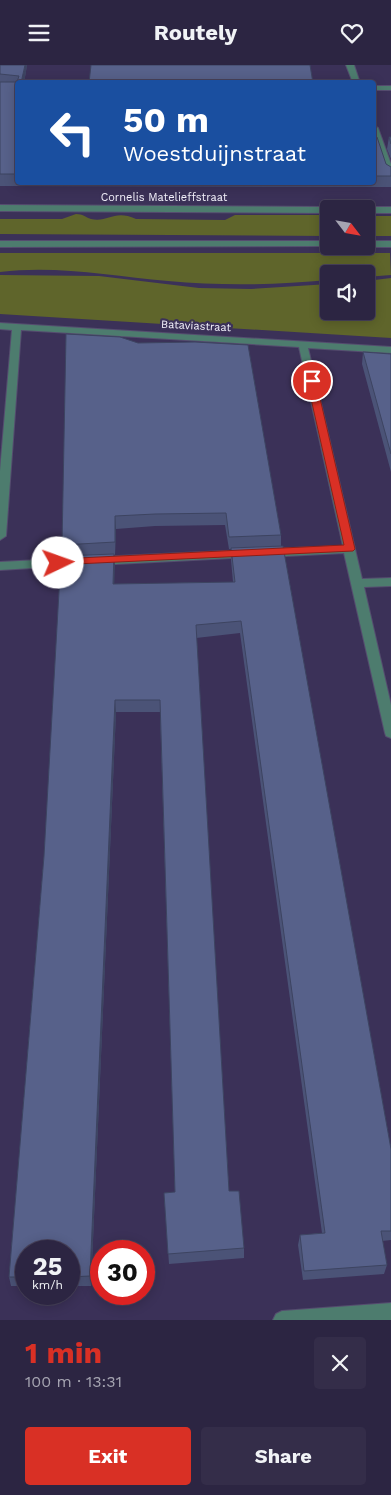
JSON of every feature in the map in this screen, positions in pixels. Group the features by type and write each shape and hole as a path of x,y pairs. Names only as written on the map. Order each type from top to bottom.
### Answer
{"street":[{"path":"350,65 356,80"},
{"path":"376,88 391,88"},
{"path":"376,134 391,175"},
{"name":"Cornelis Matelieffstraat","path":"0,209 320,210"},
{"path":"375,210 391,210"},
{"path":"0,244 320,244"},
{"path":"375,244 391,244"},
{"name":"Bataviastraat","path":"0,326 391,350"},
{"path":"0,536 17,327"},
{"path":"303,345 391,733"},
{"path":"0,566 350,549"},
{"path":"357,583 391,581"},
{"path":"282,1320 391,1312"}],"green space":[{"path":"76,214 97,220 122,215 136,219 225,220 235,215 320,215 320,236 0,234 0,219 62,219"},
{"path":"375,216 391,216 391,236 375,236"},
{"path":"0,253 320,253 320,255 375,255 375,253 390,253 391,275 375,276 375,265 320,265 320,281 228,284 188,283 63,270 0,272"},
{"path":"0,275 99,276 199,288 251,289 320,285 320,320 375,320 375,280 391,278 391,338 0,314"}],"building":[{"path":"0,65 25,65 22,80 18,80 19,76 0,74"},
{"path":"91,65 310,65 312,80 89,80"},
{"path":"0,82 15,82 15,174 0,174"},
{"path":"376,137 386,164 391,167 391,176 376,176"},
{"path":"66,334 120,337 138,343 195,342 248,345 281,535 229,537 226,513 155,514 115,516 115,542 62,545"},
{"path":"363,352 391,354 391,454"},
{"path":"283,546 391,1149 391,1231 381,1231 387,1265 304,1271 300,1235 325,1233 241,621 196,625 229,1191 239,1191 244,1248 168,1254 164,1193 175,1192 160,700 115,700 92,1240 90,1240 90,1276 80,1276 80,1240 15,1240 15,1277 9,1277 44,856 61,556 114,554 113,584 235,582 231,548"}],"route":[{"path":"58,563 350,549 312,381"}]}
